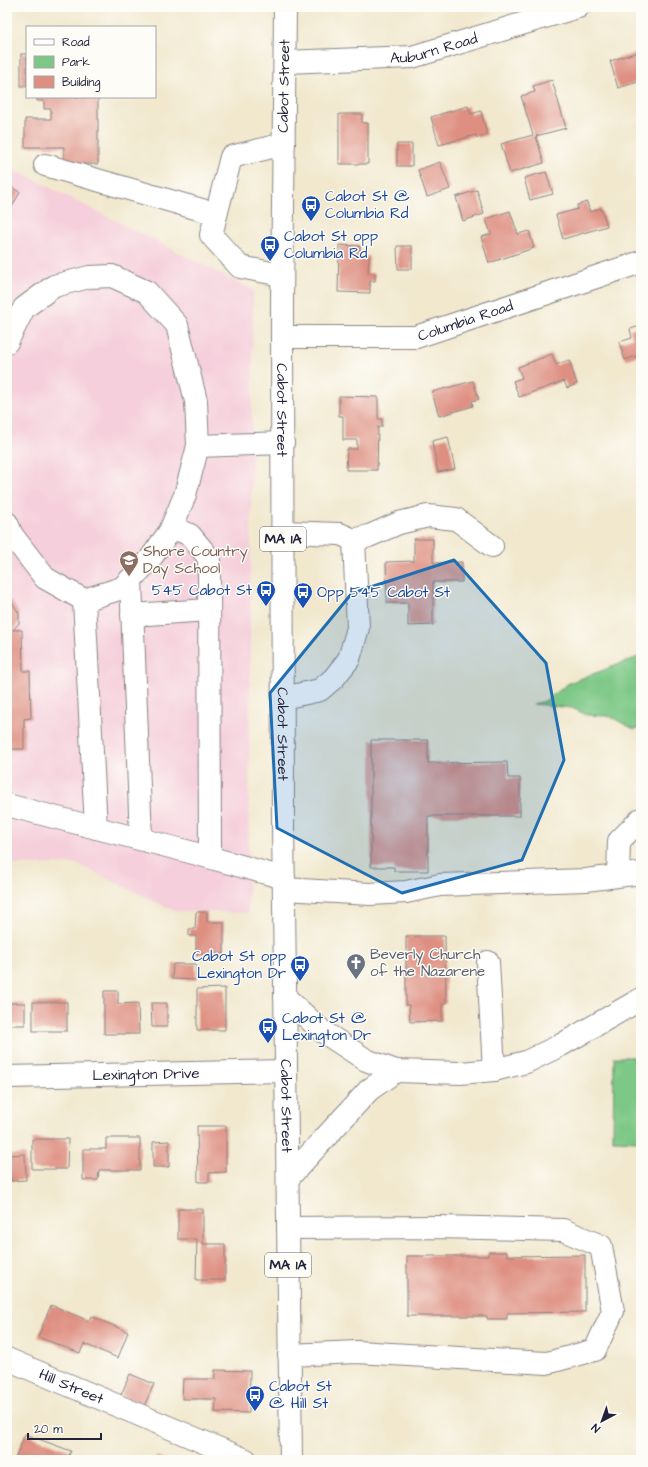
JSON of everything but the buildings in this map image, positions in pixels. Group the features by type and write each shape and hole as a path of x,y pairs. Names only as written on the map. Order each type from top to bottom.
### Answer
{"main road":[{"name":"Cabot Street","path":"285,7 282,275 283,698 291,1460"},
{"name":"Auburn Road","path":"285,62 412,57 578,7"},
{"path":"282,275 240,267 211,235 231,157 284,144"},
{"path":"45,165 216,214"},
{"name":"Columbia Road","path":"282,337 416,337 641,262"},
{"path":"7,342 24,308 54,286 89,277 112,276 147,292 177,325 196,401 198,446 185,495 170,531 148,562 122,588 84,600 45,578 12,535 7,524"},
{"path":"198,446 283,443"},
{"path":"283,532 340,534 354,540 369,536 399,523 428,516 456,520 492,546"},
{"path":"172,527 190,535 209,558 210,857"},
{"path":"283,698 320,690 334,678 349,659 358,628 354,540"},
{"path":"131,579 141,839"},
{"path":"84,600 96,828"},
{"path":"132,615 209,610"},
{"path":"7,805 210,857 284,884 370,894 406,892 440,885 586,880 641,873"},
{"path":"618,875 619,841 641,819"},
{"path":"488,962 494,1070"},
{"path":"285,998 322,1031 366,1060 396,1071 460,1073 494,1070 526,1062 561,1045 641,999"},
{"name":"Lexington Drive","path":"7,1077 286,1071"},
{"path":"288,1178 369,1090 396,1071"},
{"path":"288,1228 436,1227 563,1230 601,1246 613,1311 595,1350 548,1363 357,1352 289,1355"},
{"name":"Hill Street","path":"7,1359 246,1460"}],"highlighted area":[{"path":"454,560 546,663 564,760 522,860 402,893 277,828 270,693 352,593"}],"shaded area":[{"name":"Shore Country Day School","path":"7,166 253,290 248,913 175,911 77,864 7,865"}],"green space":[{"path":"641,656 641,728 634,729 609,716 587,715 572,708 533,704 545,701 569,683"},
{"path":"614,1057 641,1057 641,1141 613,1140"}],"place":[{"name":"Cabot St @ Columbia Rd","path":"311,222"},
{"name":"Cabot St opp Columbia Rd","path":"270,262"},
{"name":"Shore Country Day School","path":"129,577"},
{"name":"545 Cabot St","path":"266,607"},
{"name":"Opp 545 Cabot St","path":"303,609"},
{"name":"Beverly Church of the Nazarene","path":"356,980"},
{"name":"Cabot St opp Lexington Dr","path":"300,982"},
{"name":"Cabot St @ Lexington Dr","path":"268,1044"},
{"name":"Cabot St @ Hill St","path":"255,1412"}]}
